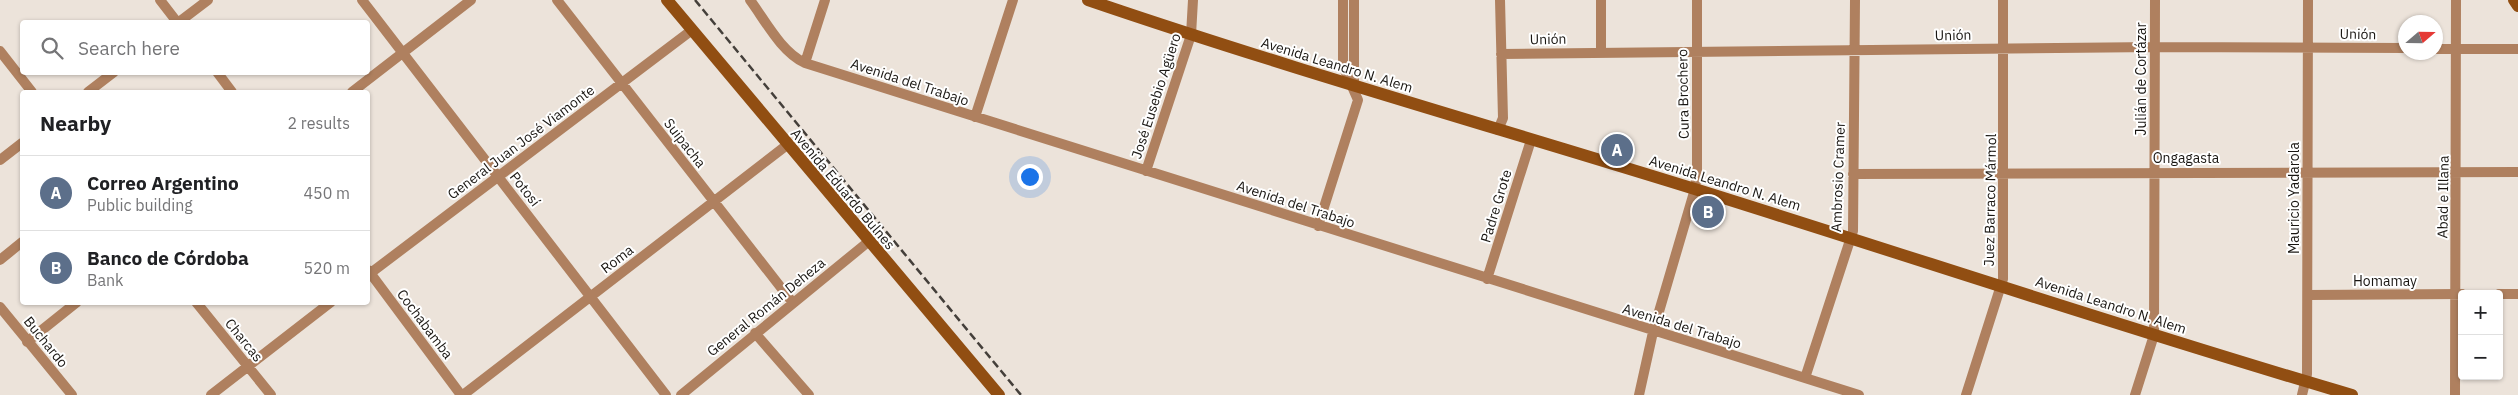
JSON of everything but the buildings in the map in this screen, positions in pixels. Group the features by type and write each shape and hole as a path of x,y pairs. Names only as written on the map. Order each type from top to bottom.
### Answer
{"main road":[{"name":"Avenida Eduardo Bulnes","path":"667,0 868,242 999,395"},
{"name":"Avenida Leandro N. Alem","path":"1088,0 1191,35 1354,86 1696,189 2154,335 2352,395"},
{"path":"2514,0 2518,6"}],"street":[{"path":"160,0 176,20"},
{"path":"181,20 208,0"},
{"name":"Potosí","path":"362,0 666,395"},
{"path":"355,90 471,0"},
{"name":"Suipacha","path":"557,0 793,302"},
{"name":"Avenida del Trabajo","path":"750,0 783,44 795,58 804,63 1653,332 1859,395"},
{"path":"804,63 825,0"},
{"path":"975,117 1013,0"},
{"name":"José Eusebio Agüero","path":"1146,171 1191,35 1193,0"},
{"path":"1318,226 1358,100 1354,86 1343,66 1343,0"},
{"path":"1354,0 1354,86"},
{"path":"1498,130 1502,118 1500,0"},
{"path":"1601,0 1601,52"},
{"name":"Cura Brochero","path":"1639,395 1653,332 1696,189 1697,0"},
{"name":"Ambrosio Cramer","path":"1805,378 1853,231 1855,0"},
{"name":"Juez Barraco Mármol","path":"1966,395 2002,286 2004,172 2003,0"},
{"name":"Julián de Cortázar","path":"2135,395 2154,335 2156,172 2155,0"},
{"name":"Mauricio Yadarola","path":"2302,395 2306,382 2308,295 2308,0"},
{"name":"Abad e Illana","path":"2455,395 2458,294 2456,0"},
{"name":"General Juan José Viamonte","path":"370,271 499,177 692,30"},
{"name":"Unión","path":"1501,54 2004,48 2398,48"},
{"path":"2443,49 2518,49"},
{"path":"0,51 30,90"},
{"path":"91,90 110,75"},
{"path":"218,75 230,90"},
{"name":"Padre Grote","path":"1488,279 1531,140"},
{"path":"0,160 20,145"},
{"name":"Roma","path":"462,395 787,145"},
{"name":"Ongagasta","path":"1853,174 2004,172 2518,172"},
{"name":"General Román Deheza","path":"681,395 755,332 868,242"},
{"path":"0,260 20,244"},
{"name":"Cochabamba","path":"370,275 462,395"},
{"name":"Homamay","path":"2308,295 2458,294"},
{"path":"2503,294 2518,294"},
{"path":"27,342 74,305"},
{"name":"Charcas","path":"198,305 271,395"},
{"path":"211,395 327,305"},
{"name":"Buchardo","path":"0,307 72,395"},
{"path":"755,332 807,394"}],"railway":[{"path":"695,0 1021,395"}],"place":[{"name":"Correo Argentino","path":"1617,150"},
{"name":"Banco de Córdoba","path":"1708,212"}]}
